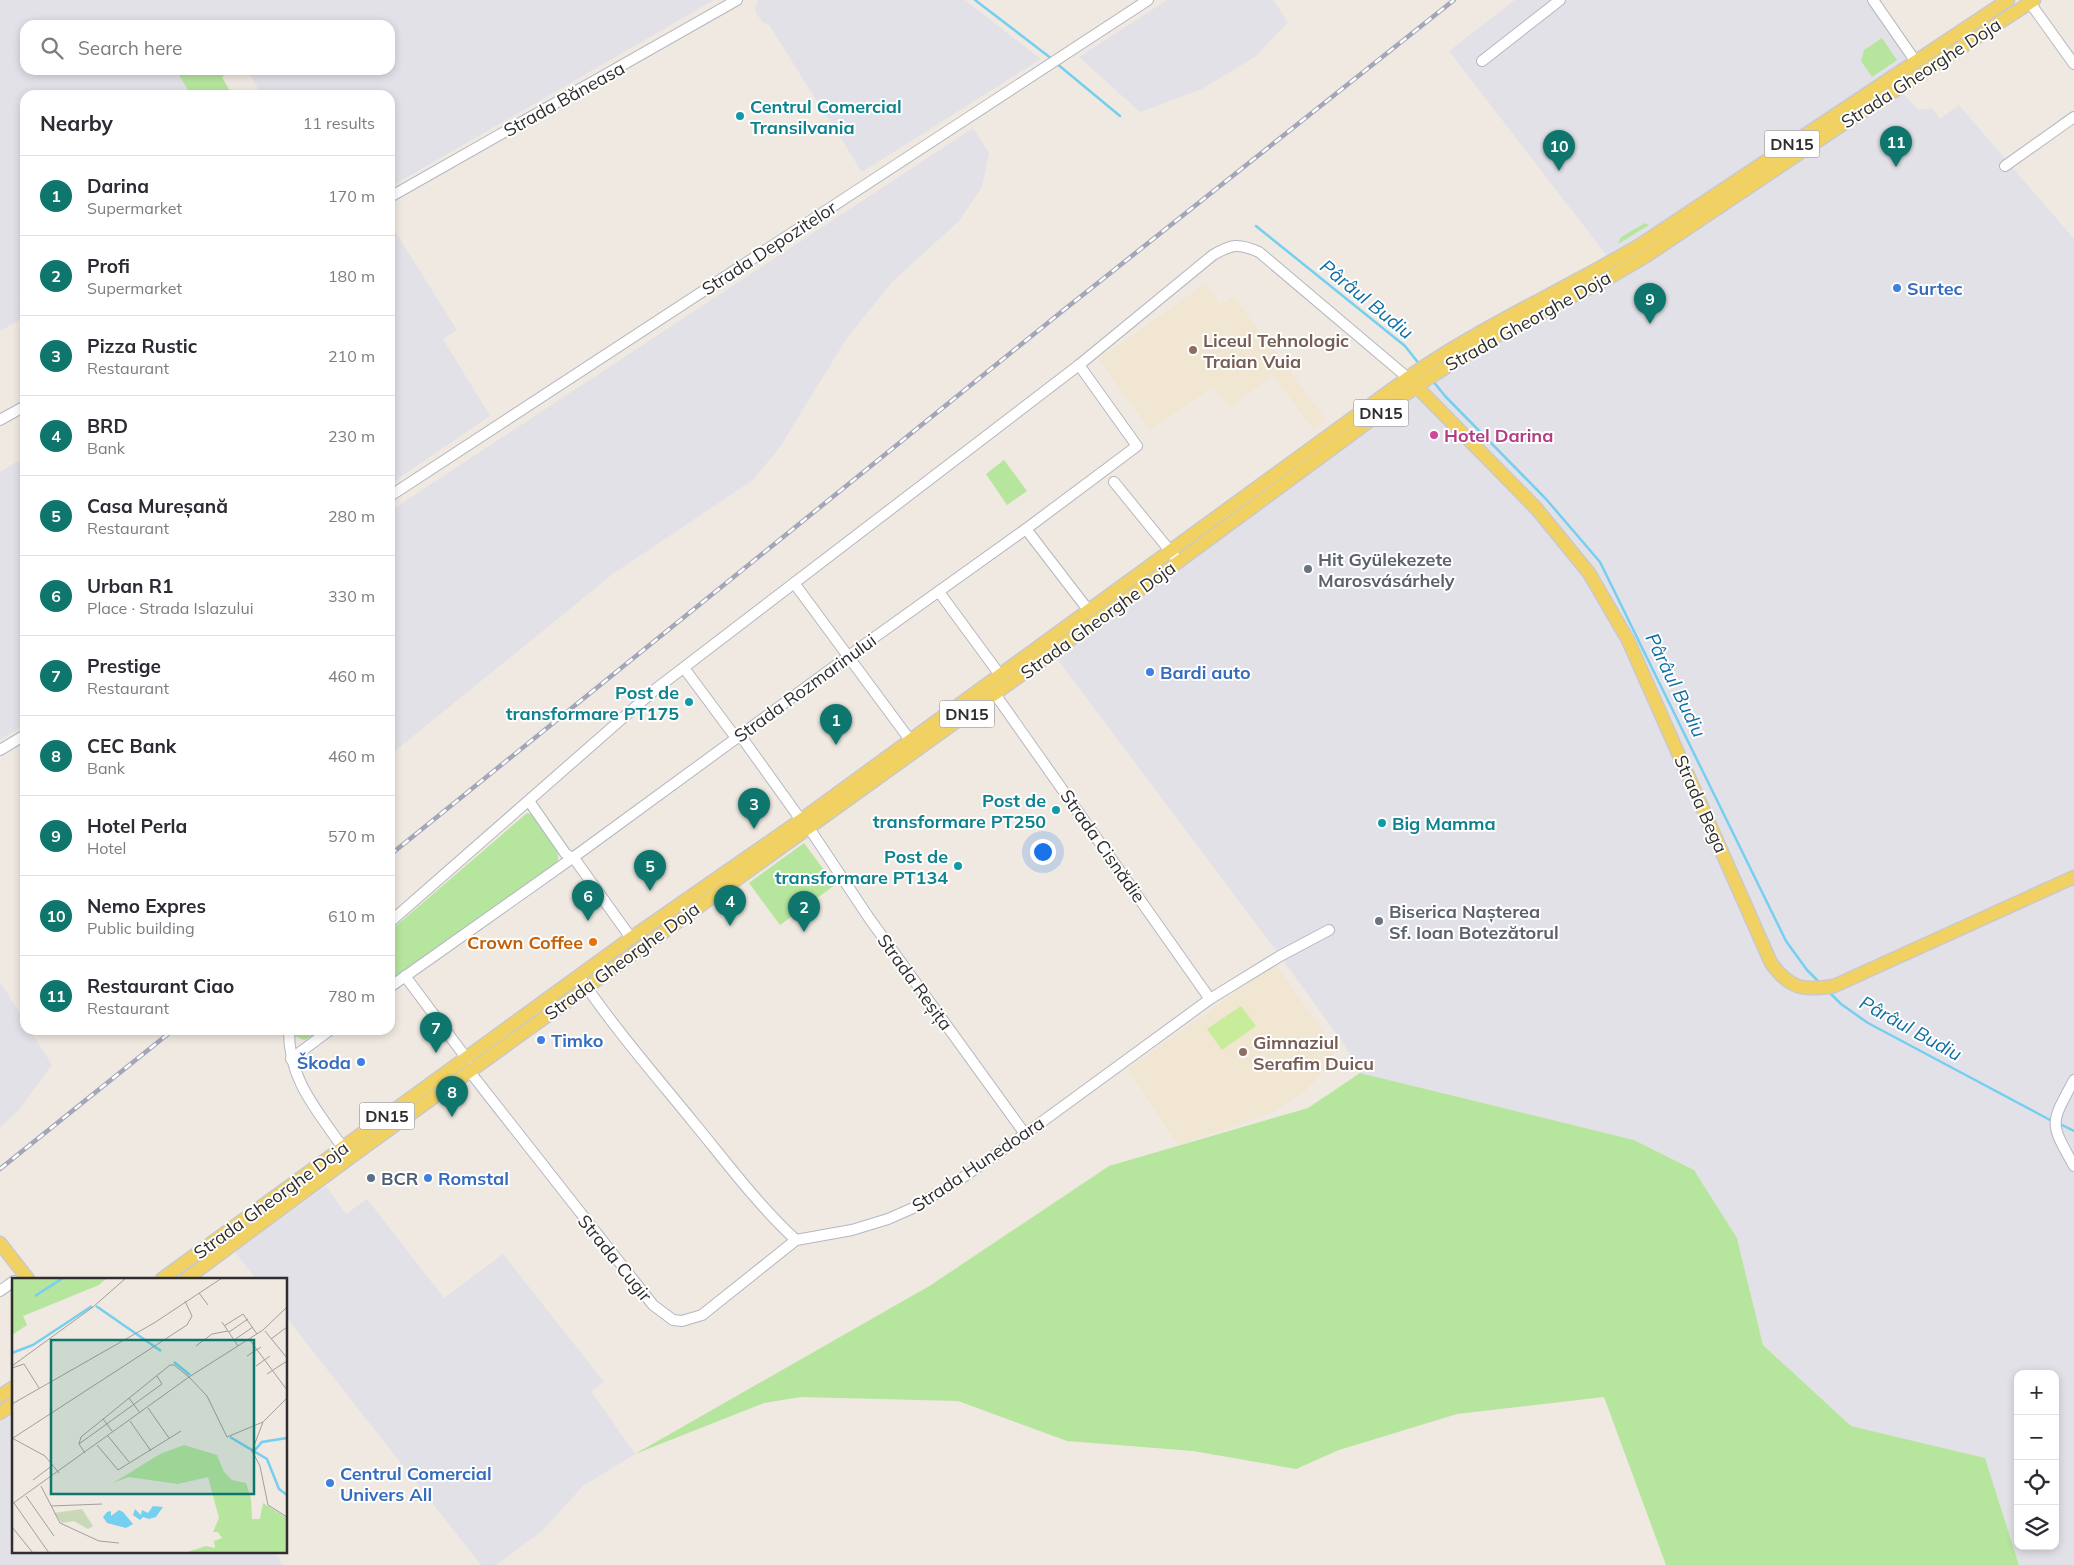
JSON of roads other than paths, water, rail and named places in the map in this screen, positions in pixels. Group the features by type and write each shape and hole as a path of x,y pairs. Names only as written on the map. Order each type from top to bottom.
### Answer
{"main road":[{"name":"Strada Gheorghe Doja","path":"163,1278 467,1058 583,982 805,824 995,694 1174,557 1504,317 1600,269 1640,245 2008,0"},
{"name":"Strada Gheorghe Doja","path":"1432,368 1605,280 1646,256 2031,1"},
{"name":"Strada Bega","path":"1415,380 1536,508 1589,573 1628,640 1771,963 1782,978 1798,987 1815,989 1834,986 2074,877"},
{"name":"Strada Gheorghe Doja","path":"187,1278 470,1072 583,982 631,938 805,824 910,740 1089,611 1174,557"},
{"path":"0,1244 20,1278"},
{"path":"0,1396 12,1387"},
{"path":"0,1413 12,1404"}],"street":[{"name":"Strada Băneasa","path":"395,194 737,0"},
{"name":"Strada Depozitelor","path":"395,493 1148,0"},
{"path":"1482,61 1560,0"},
{"path":"1873,0 1916,62"},
{"path":"2031,1 2074,64"},
{"path":"2005,166 2074,117"},
{"path":"395,918 657,688 1079,365 1212,256 1228,246 1243,245 1259,252 1415,380"},
{"name":"Strada Rozmarinului","path":"395,983 573,858 848,656 1026,529 1137,446 1079,365"},
{"path":"0,420 20,409"},
{"path":"1114,482 1174,557"},
{"path":"1026,529 1089,611"},
{"path":"794,583 910,740"},
{"path":"939,592 1000,675"},
{"name":"Strada Reșița","path":"684,668 805,824 869,918 1025,1134"},
{"name":"Strada Cisnădie","path":"995,694 1210,999"},
{"path":"0,750 20,738"},
{"path":"530,800 565,853 573,858 631,938"},
{"name":"Strada Hunedoara","path":"796,1240 852,1230 888,1219 913,1208 962,1178 1025,1134 1210,999 1280,956 1329,930"},
{"path":"405,976 467,1058"},
{"path":"583,982 727,1164 770,1216 796,1240"},
{"path":"289,1035 291,1058 295,1075 343,1148"},
{"path":"291,1058 323,1035"},
{"name":"Strada Cugir","path":"470,1072 653,1305 673,1320 682,1321 702,1315 796,1240"},
{"path":"2074,1080 2057,1112 2054,1124 2055,1131 2074,1166"},
{"path":"0,1290 12,1283"}],"waterway":[{"name":"Pârâul Budiu","path":"975,0 1052,59"},
{"name":"Pârâul Budiu","path":"1056,63 1120,116"},
{"name":"Pârâul Budiu","path":"1256,226 1405,346 1420,365"},
{"name":"Pârâul Budiu","path":"1433,381 1445,396 1546,499 1600,562 1786,941 1807,970 1821,984"},
{"name":"Pârâul Budiu","path":"1828,991 1841,1004 1868,1023 2052,1121"},
{"name":"Pârâul Budiu","path":"2060,1124 2074,1131"}],"railway":[{"path":"395,851 1060,313 1454,0"},
{"path":"0,1169 167,1035"}],"place":[{"name":"Centrul Comercial Transilvania","path":"740,116"},
{"name":"Restaurant Ciao","path":"1896,167"},
{"name":"Nemo Expres","path":"1559,171"},
{"name":"Surtec","path":"1897,288"},
{"name":"Hotel Perla","path":"1650,324"},
{"name":"Liceul Tehnologic Traian Vuia","path":"1193,350"},
{"name":"Hotel Darina","path":"1434,435"},
{"name":"Hit Gyülekezete Marosvásárhely","path":"1308,569"},
{"name":"Bardi auto","path":"1150,672"},
{"name":"Post de transformare PT175","path":"689,702"},
{"name":"Darina","path":"836,745"},
{"name":"Post de transformare PT250","path":"1056,810"},
{"name":"Big Mamma","path":"1382,823"},
{"name":"Pizza Rustic","path":"754,829"},
{"name":"Post de transformare PT134","path":"958,866"},
{"name":"Casa Mureșană","path":"650,891"},
{"name":"Urban R1","path":"588,921"},
{"name":"Biserica Nașterea Sf. Ioan Botezătorul","path":"1379,921"},
{"name":"BRD","path":"730,926"},
{"name":"Profi","path":"804,932"},
{"name":"Crown Coffee","path":"593,942"},
{"name":"Timko","path":"541,1040"},
{"name":"Gimnaziul Serafim Duicu","path":"1243,1052"},
{"name":"Prestige","path":"436,1053"},
{"name":"Škoda","path":"361,1062"},
{"name":"CEC Bank","path":"452,1117"},
{"name":"BCR","path":"371,1178"},
{"name":"Romstal","path":"428,1178"},
{"name":"Centrul Comercial Univers All","path":"330,1483"}]}
